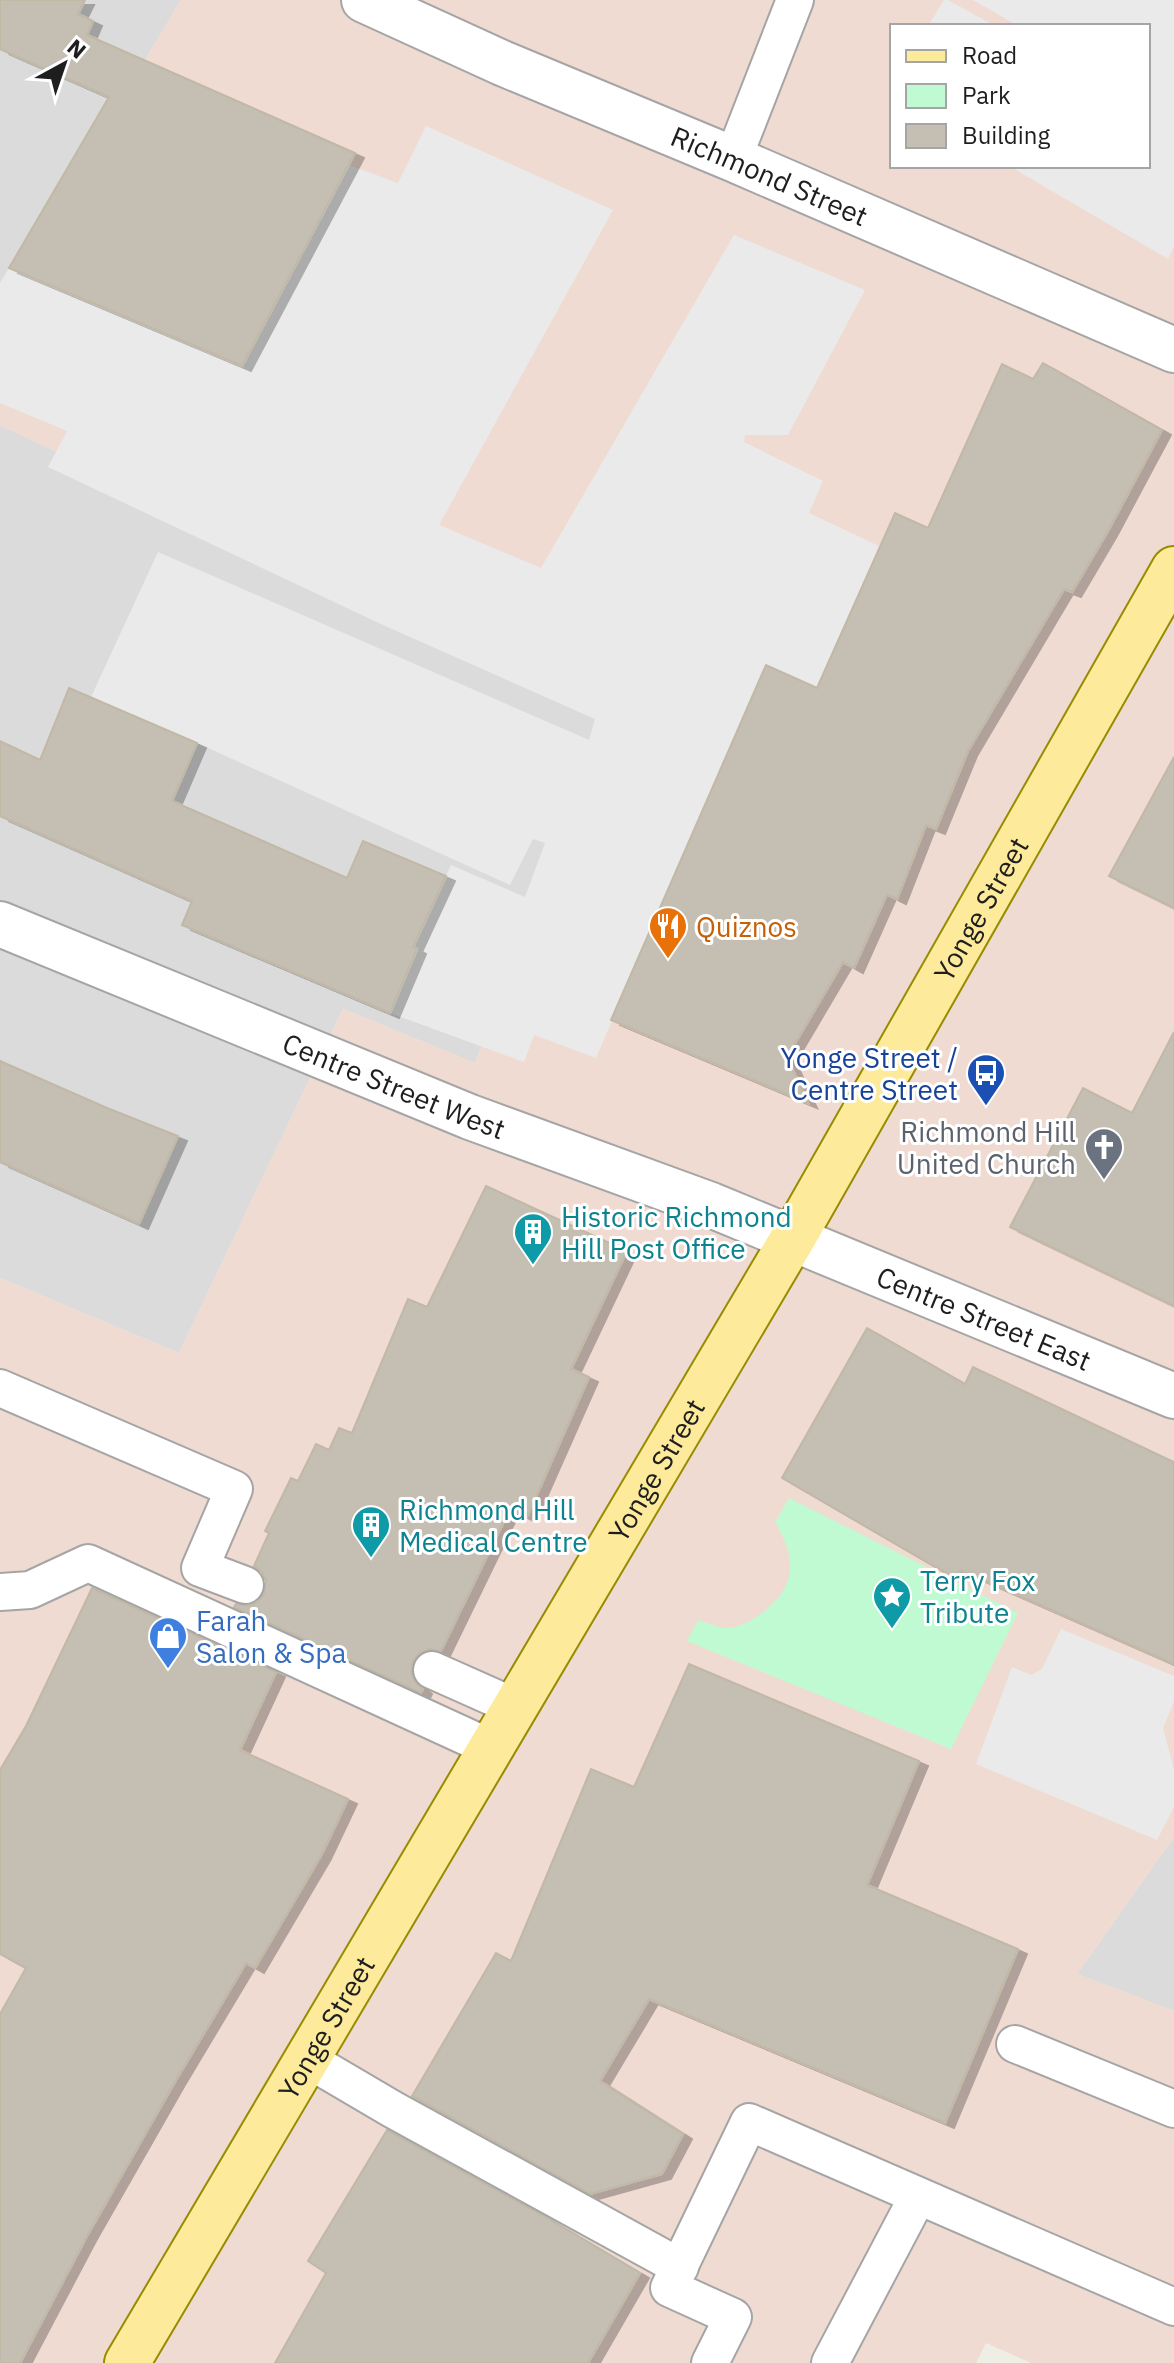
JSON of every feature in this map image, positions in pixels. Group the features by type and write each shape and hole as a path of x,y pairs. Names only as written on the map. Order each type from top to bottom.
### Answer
{"main road":[{"name":"Yonge Street","path":"127,2363 793,1238 1174,569"}],"street":[{"name":"Richmond Street","path":"364,0 502,63 733,159 1174,350"},
{"name":"Centre Street West","path":"0,924 470,1117 793,1238"},
{"name":"Centre Street East","path":"793,1238 1174,1396"}],"lane":[{"path":"733,159 795,0"},
{"path":"0,1388 234,1489 200,1568 245,1585"},
{"path":"0,1592 30,1590 88,1563 491,1748"},
{"path":"432,1670 515,1707"},
{"path":"1015,2044 1174,2109"},
{"path":"307,2059 680,2267"},
{"path":"710,2363 733,2317 669,2288 749,2122 917,2198 1174,2307"},
{"path":"830,2363 917,2198"}],"shaded area":[{"path":"0,0 181,0 0,303"},
{"path":"181,0 1174,0 1174,1837 1077,1974 1174,2011 1174,2363 1031,2363 986,2343 976,2363 0,2363 0,1278 179,1353 343,1009 475,1063 611,712 0,425 0,303"},
{"path":"944,0 948,0 991,24 929,24"},
{"path":"973,0 1174,0 1174,246 1168,259 1012,168 1150,168 1150,24 1013,23"},
{"path":"426,126 613,210 439,525 541,568 734,235 865,290 788,435 745,435 744,442 823,481 809,513 879,546 817,688 766,665 596,1058 534,1035 524,1062 390,1013 417,950 413,947 451,865 525,897 545,843 533,839 510,885 91,697 158,552 589,740 595,719 383,625 48,467 67,431 0,403 0,283 9,268 242,366 349,165 398,183"},
{"path":"0,425 611,712 475,1063 343,1009 179,1353 0,1278"},
{"path":"1061,1629 1174,1676 1174,1701 1163,1728 1174,1770 1174,1807 1157,1840 976,1764 1012,1667 1031,1675 1042,1669"},
{"path":"1174,1837 1174,2011 1077,1974"}],"green space":[{"path":"789,1498 1018,1613 951,1749 687,1641 698,1620 724,1628 737,1626 762,1613 782,1593 790,1571 790,1560 775,1522"}],"building":[{"path":"0,0 85,0 78,14 93,21 87,35 355,153 242,366 9,268 109,97 0,49"},
{"path":"1043,363 1162,430 1072,592 1064,589 968,751 936,829 926,825 897,899 887,894 854,968 843,962 787,1057 808,1103 611,1020 766,665 817,688 895,513 928,528 1002,364 1033,379"},
{"path":"69,688 197,743 172,801 347,878 363,841 446,876 413,947 417,949 390,1013 182,925 192,901 0,816 0,741 40,760"},
{"path":"1174,757 1174,908 1109,876"},
{"name":"Richmond Hill United Church","path":"1174,1032 1174,1306 1010,1227 1083,1088 1132,1113"},
{"path":"0,1061 178,1136 139,1224 0,1162"},
{"path":"486,1186 627,1251 571,1369 589,1377 527,1517 510,1509 441,1651 429,1649 413,1661 411,1673 423,1689 421,1693 234,1607 236,1604 248,1606 258,1602 264,1593 266,1581 262,1572 254,1566 269,1533 265,1531 291,1478 298,1481 316,1444 329,1450 339,1428 352,1433 408,1299 427,1307"},
{"path":"867,1328 965,1384 973,1367 1174,1462 1174,1664 961,1570 956,1579 782,1478"},
{"path":"92,1588 276,1672 240,1750 348,1799 322,1854 255,1968 246,1963 176,2080 87,2236 20,2363 0,2363 0,2014 26,1968 0,1954 0,1770 26,1726"},
{"path":"689,1664 919,1761 867,1885 1018,1949 945,2123 649,1999 600,2081 683,2134 662,2174 590,2194 412,2096 496,1953 511,1961 591,1769 634,1787"},
{"path":"387,2130 640,2273 588,2363 275,2363 326,2273 308,2261"}],"place":[{"name":"Quiznos","path":"668,960"},
{"name":"Yonge Street / Centre Street","path":"986,1107"},
{"name":"Richmond Hill United Church","path":"1104,1181"},
{"name":"Historic Richmond Hill Post Office","path":"533,1266"},
{"name":"Richmond Hill Medical Centre","path":"371,1559"},
{"name":"Terry Fox Tribute","path":"892,1630"},
{"name":"Farah Salon & Spa","path":"168,1670"}]}
